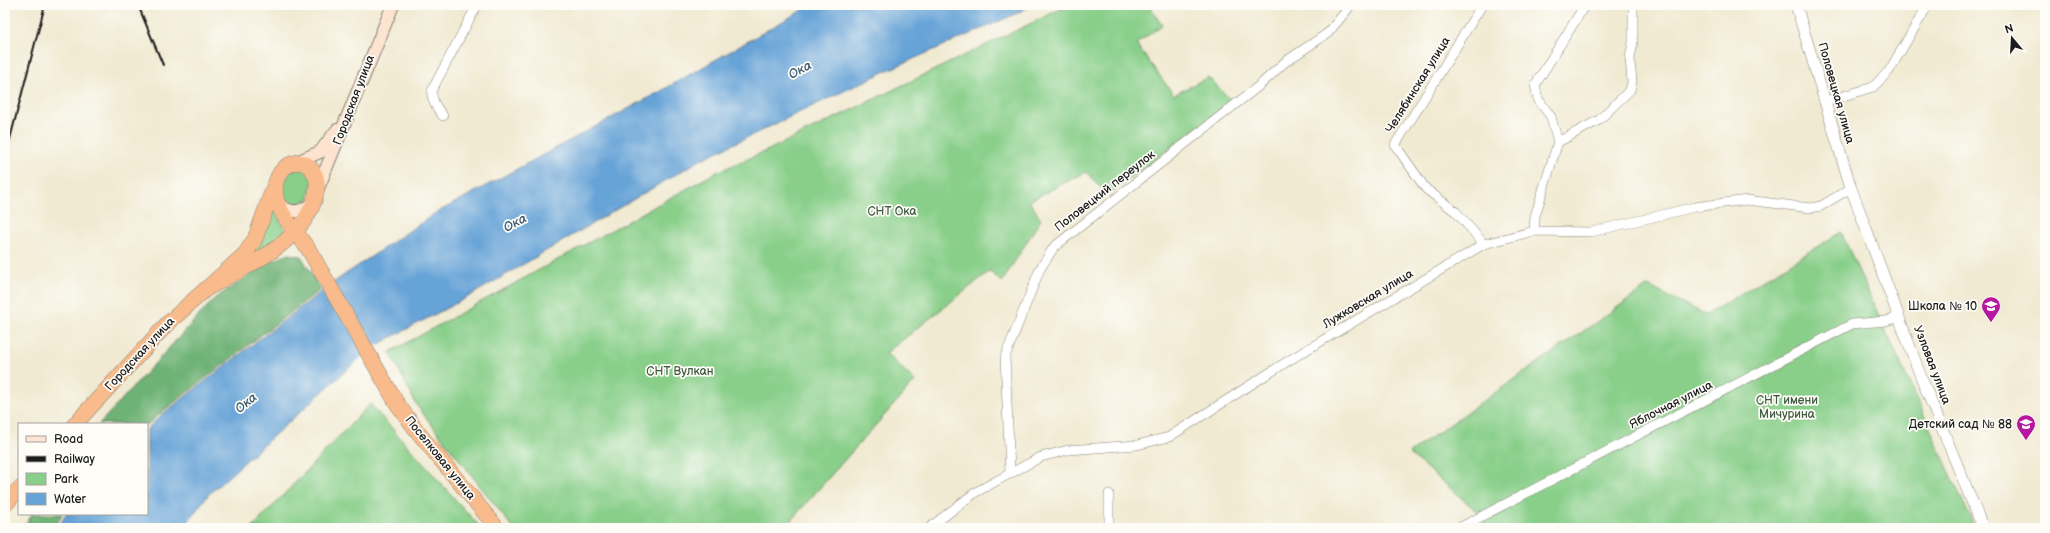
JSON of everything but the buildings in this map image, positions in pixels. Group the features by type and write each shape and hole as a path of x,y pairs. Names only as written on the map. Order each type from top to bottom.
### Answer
{"highway":[{"path":"208,288 238,262 250,247 281,171 292,164 303,163 311,168 317,183 316,196 310,212 307,230 310,253"},
{"path":"275,183 274,191 278,203"},
{"name":"Поселковая улица","path":"278,203 310,253 385,385 417,431 497,528"},
{"path":"267,254 296,231 310,212"},
{"path":"208,288 285,245 296,243 310,253"},
{"name":"Городская улица","path":"76,423 167,324 208,288"},
{"path":"5,505 18,489"}],"main road":[{"name":"Городская улица","path":"316,196 346,118 393,5"},
{"path":"292,164 320,152 346,118"},
{"path":"278,203 283,208 295,212 307,208 316,196"}],"street":[{"path":"443,116 435,105 432,90 477,5"},
{"name":"Половецкий переулок","path":"1010,472 1005,358 1040,269 1054,247 1260,85 1285,62 1328,33 1351,5"},
{"name":"Челябинская улица","path":"1482,5 1395,145 1426,189 1456,212 1484,244"},
{"path":"1534,231 1534,216 1558,142 1551,117 1538,99 1535,85 1585,5"},
{"path":"1558,142 1599,120 1630,90 1632,82 1630,58 1633,42 1633,5"},
{"name":"Половецкая улица","path":"1796,5 1851,188"},
{"path":"1824,102 1873,87 1889,71 1928,5"},
{"name":"Лужковская улица","path":"929,528 976,492 1010,472 1041,457 1068,450 1137,446 1169,437 1288,361 1484,244 1534,231 1591,232 1695,206 1747,200 1810,208 1820,206 1851,188"},
{"name":"Узловая улица","path":"1851,188 1899,317 1983,528"},
{"name":"Яблочная улица","path":"1459,528 1852,324 1886,321 1899,317"},
{"path":"1107,528 1109,523 1109,494"}],"green space":[{"path":"1069,5 1148,5 1162,25 1136,44 1174,95 1208,77 1232,101 1108,195 1086,172 1029,201 1041,219 1002,282 990,271 886,353 915,381 784,528 513,528 417,406 390,352 717,172 764,152"},
{"path":"302,168 313,180 308,199 298,205 286,204 279,188 290,170"},
{"path":"273,207 285,231 284,234 257,252 254,251"},
{"name":"СНТ имени Мичурина","path":"1841,232 1975,528 1473,528 1487,520 1409,453 1648,286 1706,315"},
{"path":"289,254 301,256 321,289 158,415 148,425 148,423 100,423 215,298 269,262"},
{"path":"370,404 481,528 252,528"},
{"path":"31,515 62,515 55,528 24,528"}],"water":[{"name":"Ока","path":"811,5 1031,5 1018,13 886,71 702,159 468,297 371,348 208,495 183,528 58,528 65,515 148,515 148,428 160,416 331,284 434,214 661,91"}],"railway":[{"path":"5,158 45,5"},
{"path":"138,5 163,65"}],"place":[{"name":"Школа № 10","path":"1991,323"},
{"name":"Детский сад № 88","path":"2026,441"}],"park label":[{"name":"СНТ Ока","path":"892,211"},
{"name":"СНТ Вулкан","path":"680,371"}]}
